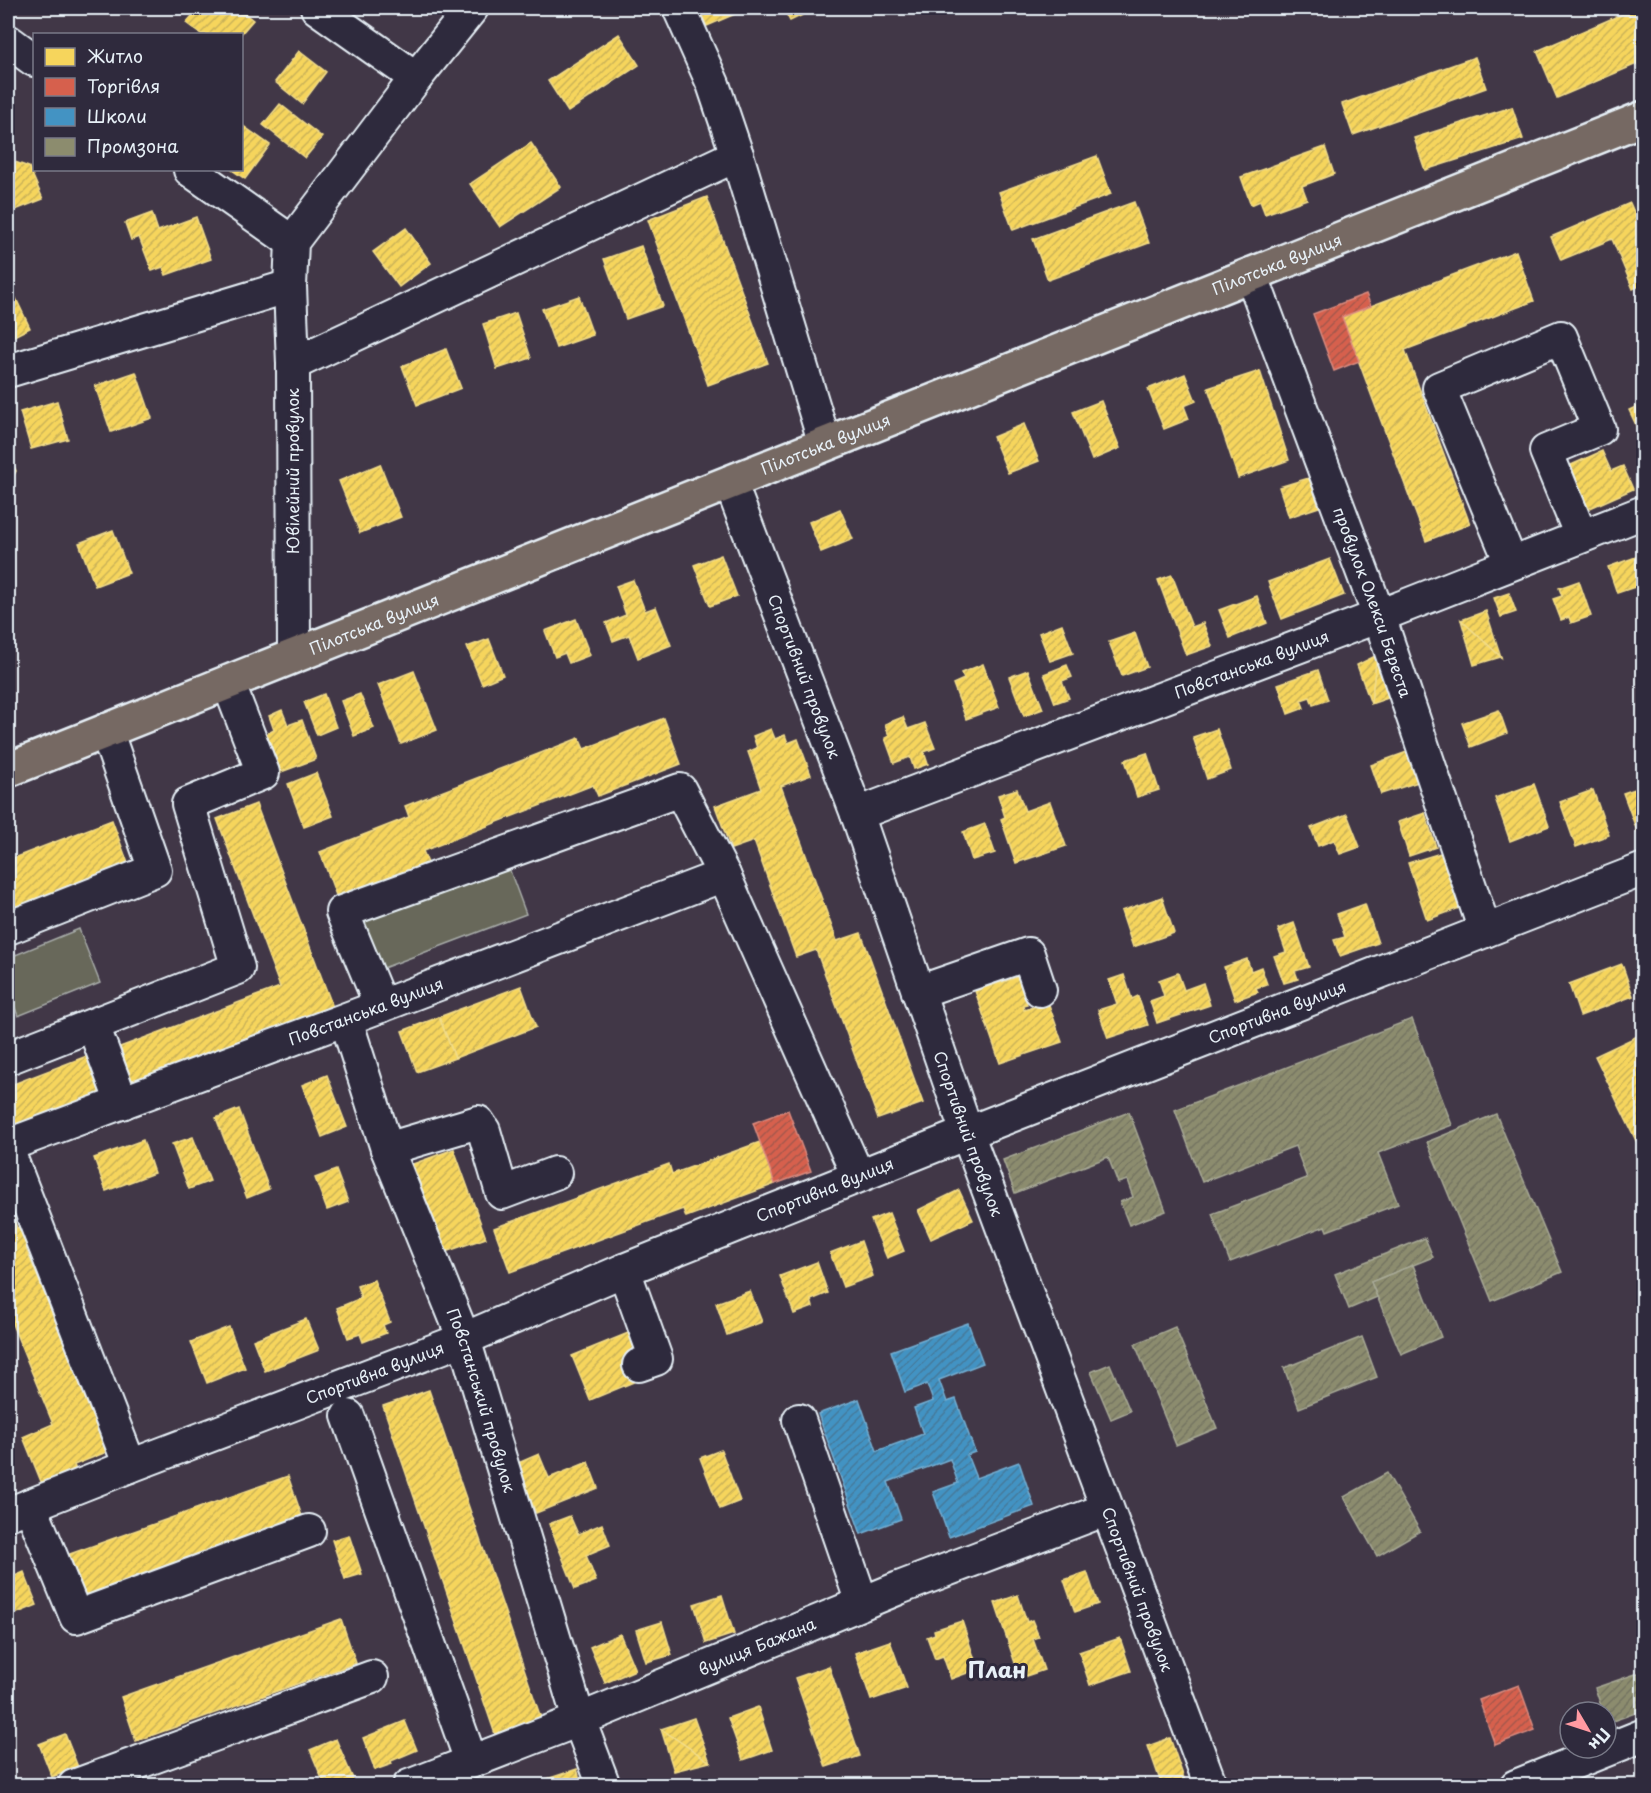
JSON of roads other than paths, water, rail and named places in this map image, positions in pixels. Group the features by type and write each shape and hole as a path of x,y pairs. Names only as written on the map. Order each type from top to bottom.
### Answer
{"main road":[{"name":"Пілотська вулиця","path":"8,770 1644,118"}],"street":[{"path":"317,8 416,78"},
{"path":"191,171 292,242 472,8"},
{"path":"679,8 713,84 825,444"},
{"path":"8,41 33,59"},
{"path":"293,364 736,155"},
{"name":"Ювілейний провулок","path":"292,242 290,286 293,364 294,656"},
{"name":"провулок Олекси Береста","path":"1251,274 1379,616 1485,931"},
{"path":"8,371 290,286"},
{"path":"1512,564 1439,388 1561,337 1599,429 1546,451 1581,536"},
{"name":"Спортивний провулок","path":"730,482 857,814 967,1133 1211,1785"},
{"name":"Повстанська вулиця","path":"857,814 1379,616 1644,512"},
{"path":"8,1058 238,968 188,804 263,773 228,682"},
{"path":"8,928 156,870 106,730"},
{"path":"381,1006 342,912 680,790 724,875 858,1176"},
{"name":"Спортивна вулиця","path":"19,1510 464,1339 624,1270 858,1176 1644,869"},
{"name":"Повстанська вулиця","path":"8,1145 346,1020 724,875"},
{"path":"918,992 1028,954 1040,990"},
{"name":"Повстанський провулок","path":"346,1020 387,1149 464,1339 579,1720 604,1785"},
{"path":"93,1025 122,1103"},
{"path":"387,1149 478,1122 484,1131 502,1193 555,1173"},
{"path":"8,1151 130,1466"},
{"path":"624,1270 656,1359 639,1365"},
{"path":"348,1416 471,1761"},
{"path":"799,1420 862,1603"},
{"name":"вулиця Бажана","path":"409,1785 579,1720 862,1603 1107,1509"},
{"path":"19,1510 76,1617 309,1531"},
{"path":"74,1785 372,1677"},
{"path":"1516,1785 1643,1736"}],"district":[{"name":"План","path":"997,1670"}]}
